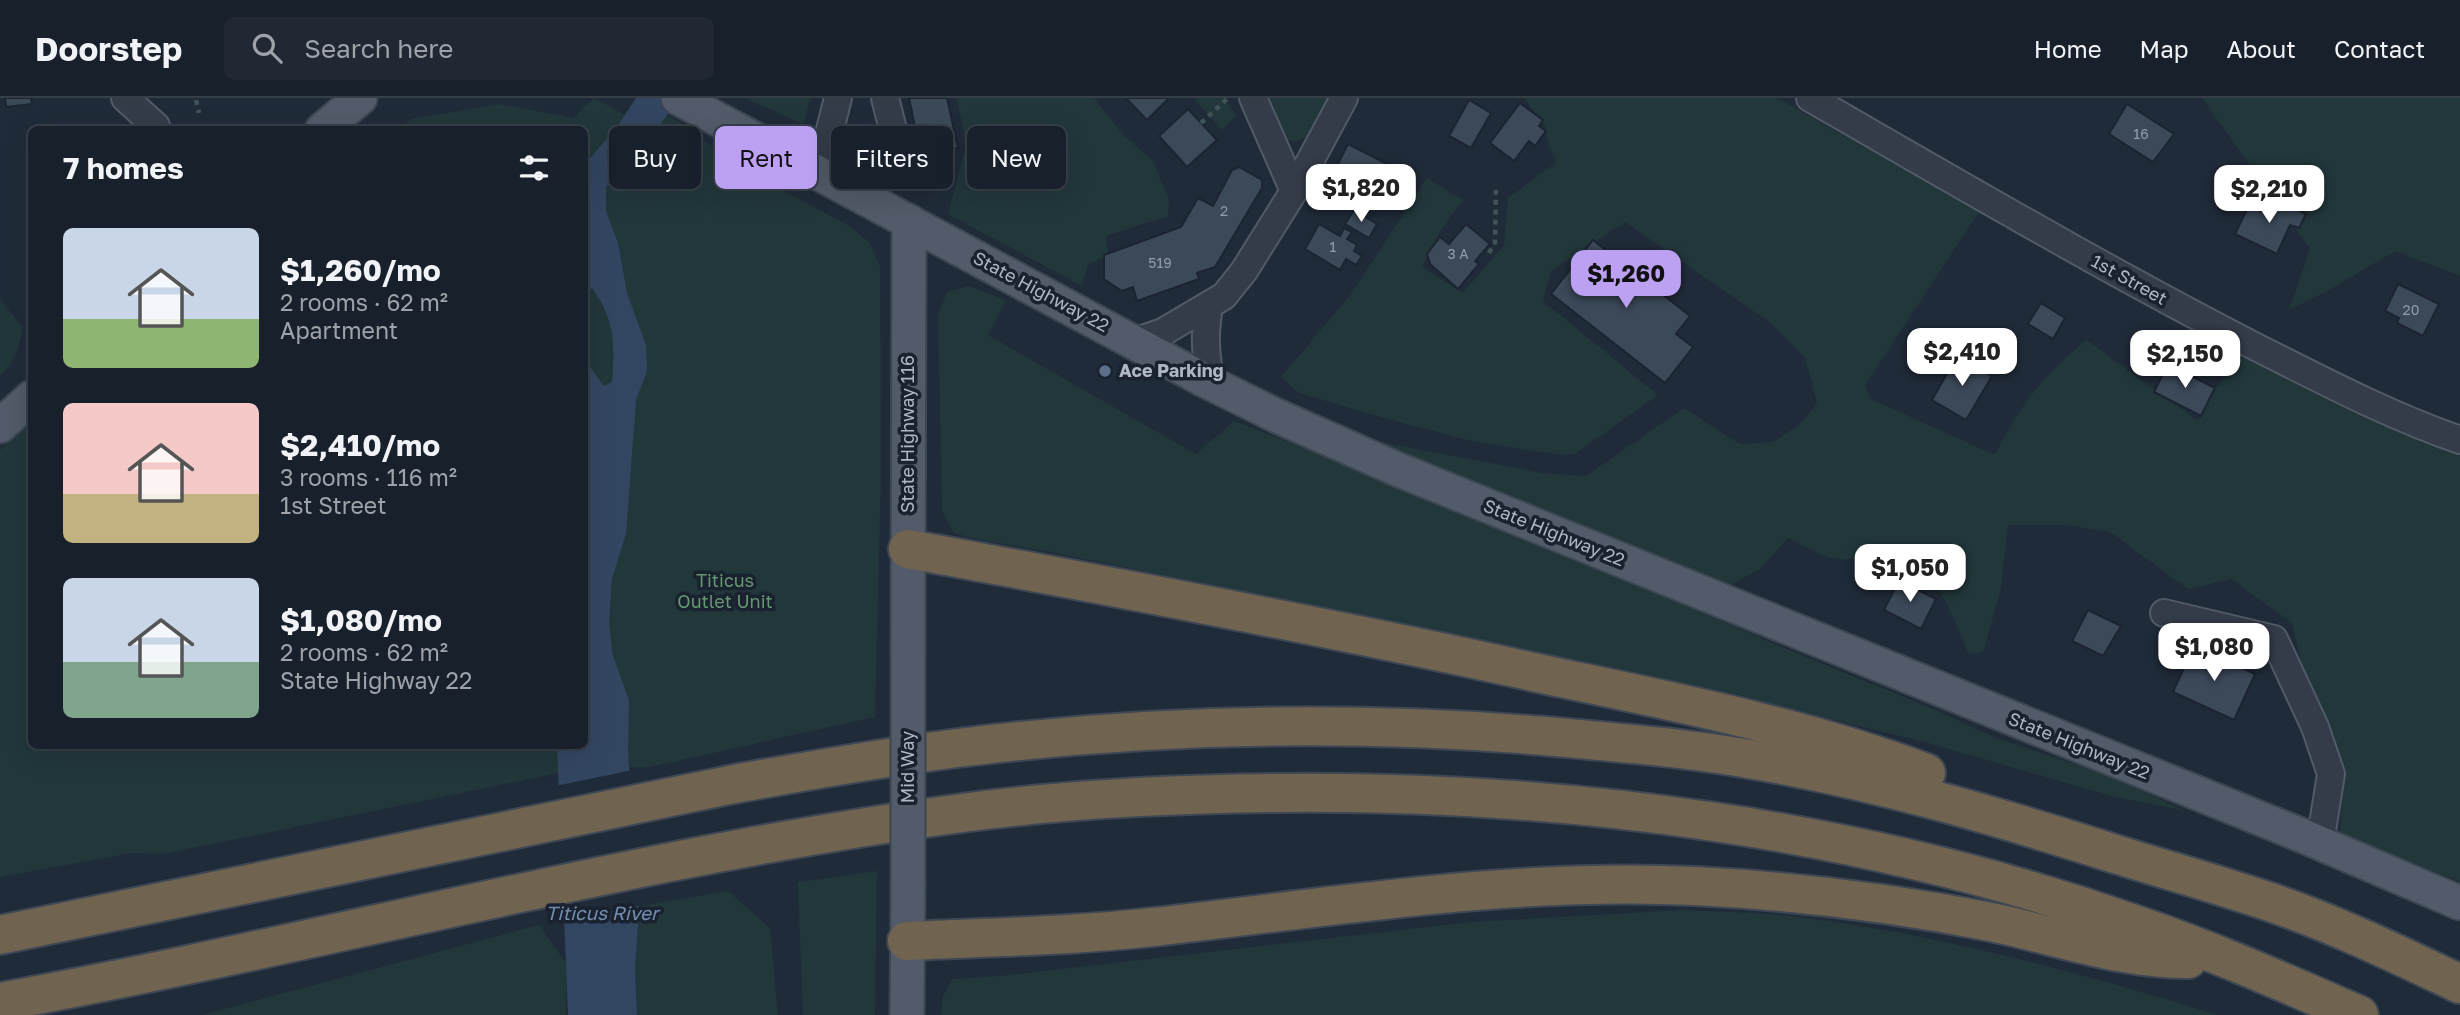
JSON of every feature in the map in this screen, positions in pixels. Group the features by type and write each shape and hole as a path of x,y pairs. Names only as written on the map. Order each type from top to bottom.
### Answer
{"highway":[{"path":"908,549 1259,613 1601,686 1816,736 1926,773 1958,804"},
{"path":"0,935 834,766 979,746 1100,734 1232,728 1362,727 1492,731 1666,748 1759,760 1894,788 1958,804 2276,904 2399,955 2460,984"},
{"path":"0,1002 104,983 536,889 845,830 947,815 1104,799 1352,792 1488,796 1615,808 1746,827 1877,852 2003,883 2130,922 2226,957 2359,1015"},
{"path":"907,941 1149,927 1447,892 1612,884 1695,886 1832,898 1988,921 2108,949 2170,959 2226,957"}],"main road":[{"path":"326,126 354,101"},
{"name":"State Highway 22","path":"688,103 1212,384 1399,470 2320,843 2460,903"},
{"name":"State Highway 116","path":"908,646 909,221"},
{"path":"0,426 28,401"},
{"name":"Mid Way","path":"907,1015 908,646"}],"street":[{"path":"125,98 156,126"},
{"path":"819,173 838,98"},
{"path":"885,98 892,126"},
{"path":"1253,98 1294,191"},
{"path":"1133,342 1163,332 1224,296 1244,271 1294,191 1344,98"},
{"name":"1st Street","path":"1810,98 2180,308 2352,395 2423,428 2460,440"},
{"path":"1209,307 1204,334 1205,358 1212,384"},
{"path":"2164,613 2274,639 2315,727 2331,774 2320,843"}],"path":[{"path":"1201,123 1228,98"},
{"path":"197,100 199,113"},
{"path":"1489,253 1495,243 1496,190"}],"green space":[{"name":"Titicus Outlet Unit","path":"594,98 645,126 609,126 609,189 701,189 701,138 715,148 715,189 780,189 848,225 869,242 880,266 881,473 875,717 650,767 629,767 628,759 163,854 132,853 0,877 0,450 28,424 28,749 588,749 588,126 401,126 412,119 500,104 573,118"},
{"path":"745,98 811,98 803,124"},
{"path":"957,98 1094,98 1124,136 1153,161 1169,200 1168,216 1106,236 1108,255 1088,265 1082,286 948,214 966,145"},
{"path":"1224,98 1236,115 1222,130 1195,100"},
{"path":"1267,98 1331,98 1306,137 1293,142 1283,137"},
{"path":"1524,98 1777,98 1979,212 1865,385 1871,399 1995,455 2013,421 2045,378 2087,340 2198,421 2215,389 2243,357 2421,441 2460,455 2460,882 2340,834 2342,781 2326,721 2303,670 2292,623 2231,579 2188,589 2110,532 2066,525 2008,525 2001,589 1983,652 1969,654 1938,589 1914,560 1900,552 1885,551 1839,559 1822,555 1788,538 1760,569 1730,585 1515,497 1348,436 1543,473 1586,476 1684,408 1740,444 1773,442 1799,425 1817,403 1805,357 1769,322 1625,222 1551,271 1543,301 1658,395 1575,454 1562,455 1475,442 1299,393 1281,377 1352,293 1427,178 1463,200 1441,230 1422,267 1463,293 1504,245 1508,198 1556,163 1546,136 1546,127"},
{"path":"2202,98 2460,98 2460,276 2395,251 2326,292 2289,310 2310,249"},
{"name":"Titicus Outlet Unit","path":"667,114 684,126 658,126"},
{"path":"969,286 1006,300 988,335 1196,454 1234,421 1466,511 1938,711 1993,737 2108,775 2186,811 2115,797 1925,742 1633,672 954,533 942,511 938,315 947,292"},
{"path":"0,299 23,328 13,360 0,375"},
{"path":"877,871 875,1015 803,1015 798,882"},
{"path":"728,891 770,928 778,1015 637,1015 635,969 640,906"},
{"path":"1685,910 1782,915 1893,932 2057,969 2218,1015 941,1015 943,996 952,979 1000,976 1471,922"},
{"path":"539,925 566,963 566,1015 202,1015"}],"water":[{"name":"Titicus River","path":"636,98 679,98 659,126 618,126"},
{"name":"Titicus River","path":"609,136 606,211 618,243 627,293 646,345 647,371 636,400 626,534 612,578 609,623 613,656 629,700 628,751 639,914 635,969 637,1015 568,1015 557,749 588,749 588,364 604,386 612,382 613,356 612,333 605,311 592,288 588,291 588,161"}],"pier":[{"path":"633,770 642,905 561,921 555,786"}],"building":[{"path":"5,98 31,98 32,104 6,107"},
{"path":"909,98 947,98 958,148 953,149 953,126 915,126"},
{"path":"1126,98 1169,98 1147,120"},
{"path":"1469,100 1491,113 1471,148 1449,136"},
{"path":"1520,103 1543,120 1539,126 1546,131 1535,146 1529,141 1514,161 1490,143"},
{"path":"2127,104 2174,134 2153,162 2109,134"},
{"path":"1188,109 1217,140 1187,167 1159,136"},
{"path":"1348,144 1401,171 1385,204 1332,176"},
{"path":"1239,167 1262,180 1262,188 1215,267 1197,273 1199,279 1137,301 1133,287 1122,291 1104,279 1104,255 1181,227 1198,198 1213,206 1232,170"},
{"path":"2276,200 2306,214 2299,228 2290,225 2277,254 2235,234 2249,205 2269,215"},
{"path":"1354,210 1377,224 1369,238 1345,224"},
{"path":"1319,224 1340,236 1344,228 1352,232 1347,239 1357,245 1354,251 1362,256 1356,265 1346,259 1340,270 1305,249"},
{"path":"1466,224 1490,244 1475,261 1479,264 1458,289 1430,264 1427,254 1440,237 1449,244"},
{"path":"1593,240 1690,316 1676,334 1693,347 1665,383 1551,294"},
{"path":"2398,284 2439,304 2423,336 2397,323 2399,318 2385,311"},
{"path":"2041,303 2065,318 2053,339 2028,324"},
{"path":"1957,356 1992,376 1966,420 1932,400"},
{"path":"2168,364 2215,388 2201,416 2154,392"},
{"path":"1899,580 1936,599 1921,629 1884,610"},
{"path":"2088,610 2121,626 2103,656 2072,641"},
{"path":"2194,646 2255,674 2234,720 2173,692"}],"place":[{"name":"Ace Parking","path":"1105,371"}]}
